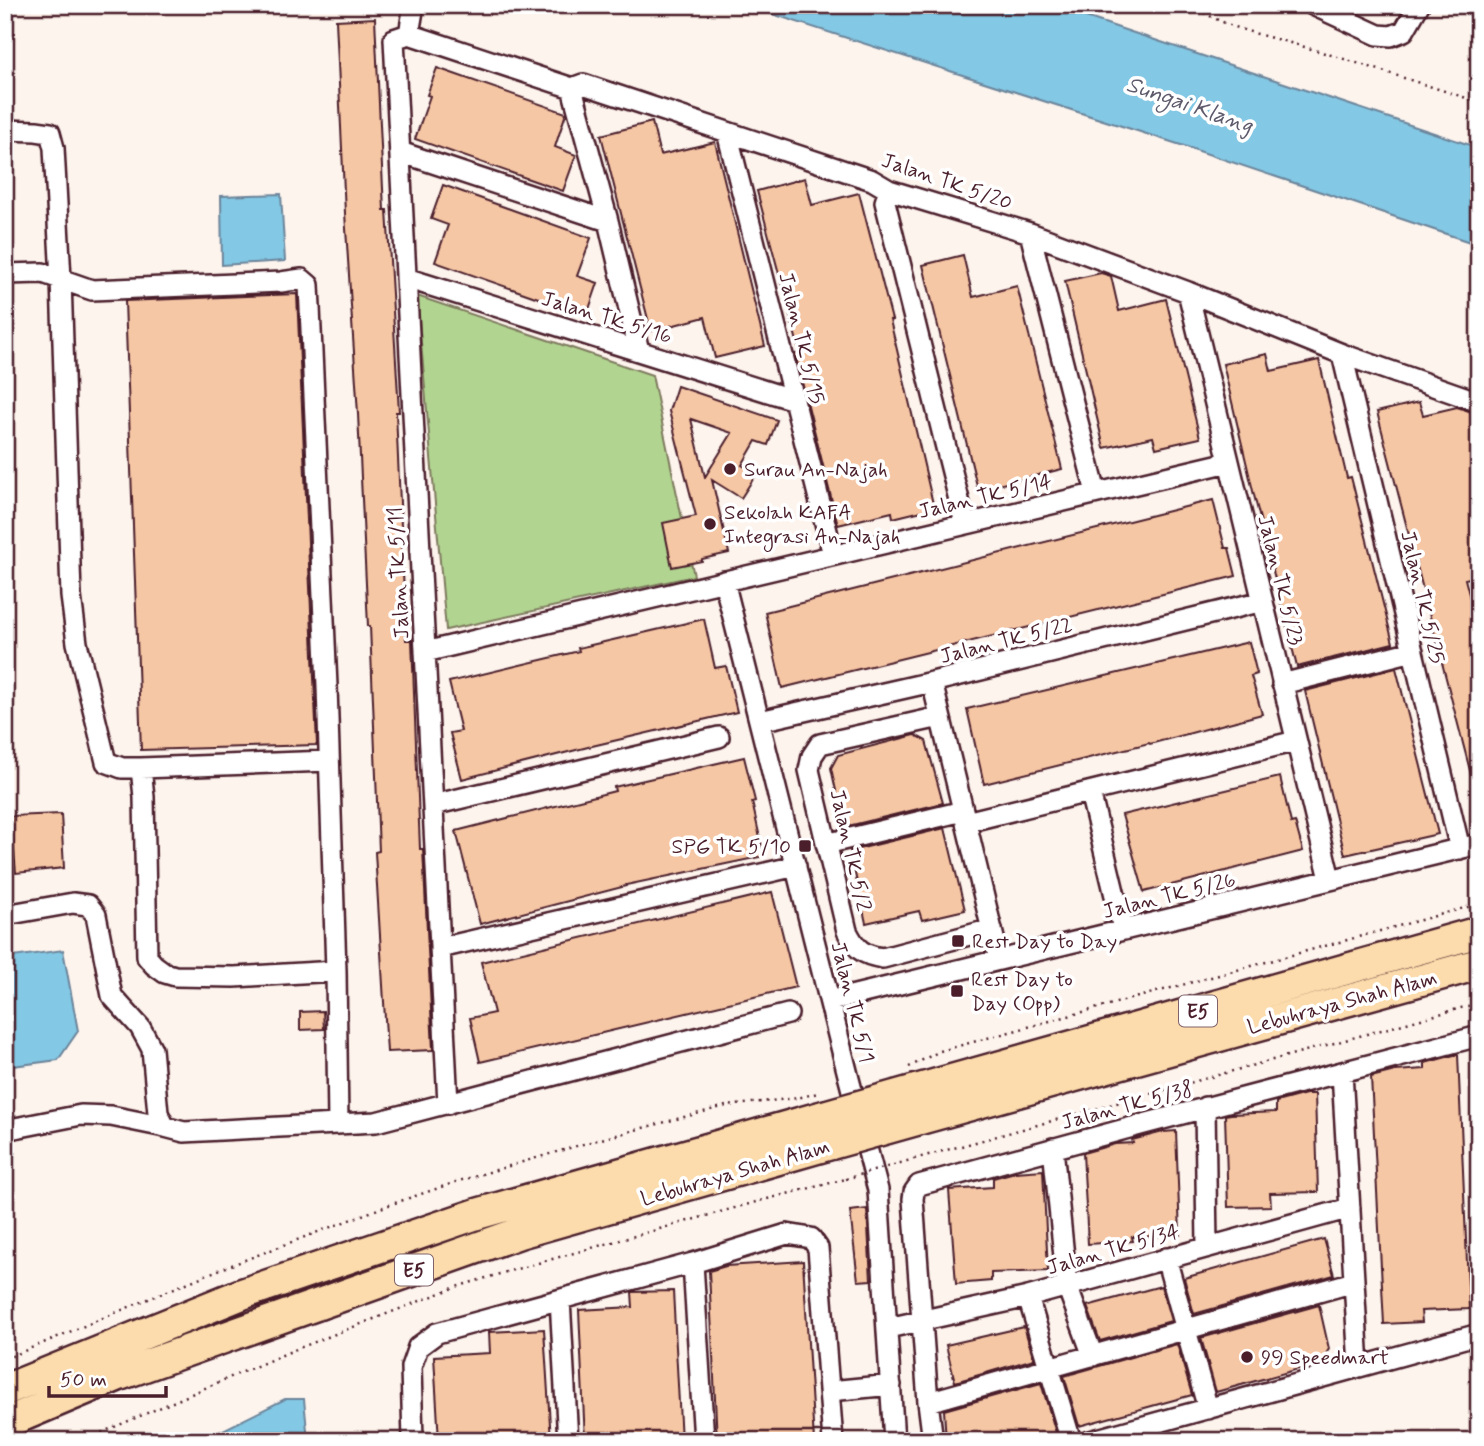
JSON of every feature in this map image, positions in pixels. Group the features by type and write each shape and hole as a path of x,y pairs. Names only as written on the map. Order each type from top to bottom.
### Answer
{"highway":[{"name":"Lebuhraya Shah Alam","path":"5,1390 242,1294 464,1218 821,1104 1479,932"},
{"name":"Lebuhraya Shah Alam","path":"5,1423 119,1375 519,1233 1479,964"}],"street":[{"name":"Jalan TK 5/11","path":"414,5 402,37 400,152 448,1104"},
{"path":"1313,5 1378,35 1391,36 1405,32 1419,5"},
{"name":"Jalan TK 5/20","path":"402,37 572,88 583,84 872,180 889,190 1030,233 1188,292 1342,354 1479,402"},
{"path":"572,88 639,351"},
{"path":"5,130 50,133 54,148 71,596 77,643 106,762 122,768 141,768 329,761"},
{"name":"Jalan TK 5/15","path":"727,132 833,555"},
{"path":"400,152 608,221"},
{"path":"889,190 885,202 965,524"},
{"path":"1030,233 1096,493"},
{"path":"5,274 43,273 92,290 302,279 309,285 329,761 338,1124"},
{"name":"Jalan TK 5/16","path":"406,278 794,400"},
{"name":"Jalan TK 5/23","path":"1188,292 1330,879"},
{"name":"Jalan TK 5/25","path":"1342,354 1413,651 1470,847"},
{"name":"Jalan TK 5/14","path":"425,652 1229,462"},
{"name":"Jalan TK 5/1","path":"724,581 878,1190 894,1441"},
{"name":"Jalan TK 5/22","path":"760,721 1262,601"},
{"path":"1282,684 1413,651"},
{"path":"932,682 999,959"},
{"name":"Jalan TK 5/2","path":"940,717 820,744 812,756 809,771 847,931 855,946 869,956 883,958 992,929"},
{"path":"433,805 719,737"},
{"path":"826,844 1090,792 1296,741"},
{"path":"141,768 147,957 154,965 175,976 336,971"},
{"path":"1090,792 1123,929"},
{"name":"Jalan TK 5/26","path":"830,1001 1470,847"},
{"path":"440,948 796,866"},
{"path":"5,915 73,903 88,905 96,915 112,996 140,1027 152,1049 158,1113 165,1127"},
{"path":"5,1130 81,1115 111,1116 184,1132 376,1122 788,1014"},
{"name":"Jalan TK 5/38","path":"923,1320 913,1199 919,1185 1479,1036"},
{"path":"1342,1072 1359,1367"},
{"path":"1205,1107 1207,1247"},
{"path":"1053,1148 1068,1286 1093,1356"},
{"name":"Jalan TK 5/34","path":"888,1328 1028,1297 1350,1208"},
{"path":"414,1441 411,1367 418,1347 437,1333 693,1263 787,1234 811,1238 818,1248 833,1441"},
{"path":"1166,1258 1208,1409"},
{"path":"693,1263 704,1441"},
{"path":"928,1402 1354,1282"},
{"path":"1028,1297 1071,1441"},
{"path":"560,1300 568,1441"},
{"path":"923,1320 933,1441"},
{"path":"1090,1441 1479,1334"},
{"path":"830,1391 891,1385"}],"path":[{"path":"1192,5 1219,21 1254,34 1306,47 1479,103"},
{"path":"911,1079 940,1051 1479,904"},
{"path":"82,1441 289,1352 456,1287 1479,1003"},
{"path":"5,1359 208,1274 459,1181 590,1142 726,1106 797,1098 821,1104"}],"green space":[{"path":"417,296 652,375 694,576 446,630"}],"water":[{"name":"Sungai Klang","path":"744,5 1050,5 1479,148 1479,245 1184,146"},
{"path":"281,194 285,261 222,265 221,196"},
{"path":"63,950 78,1031 58,1060 5,1067 5,958"},
{"path":"285,1399 304,1399 308,1441 218,1441 215,1434"}],"building":[{"path":"375,18 384,210 387,210 399,412 396,412 406,640 412,640 420,849 423,849 433,1050 387,1052 375,852 379,851 370,626 336,20"},
{"path":"437,68 566,113 555,147 576,155 563,191 415,139"},
{"path":"652,122 660,155 715,142 765,346 715,358 705,317 651,331 601,135"},
{"path":"805,178 812,205 859,193 892,320 934,508 893,518 892,512 838,525 795,354 800,353 757,191"},
{"path":"443,185 591,238 577,276 598,283 587,315 435,262 448,225 431,219"},
{"path":"963,255 973,297 1017,286 1062,469 978,490 923,265"},
{"path":"1101,273 1111,276 1119,311 1166,299 1200,438 1156,448 1153,437 1104,448 1065,281"},
{"path":"297,294 317,745 141,750 125,301"},
{"path":"1267,354 1271,371 1319,360 1347,478 1351,477 1393,643 1297,667 1223,364"},
{"path":"677,386 777,420 768,445 756,441 742,465 757,473 741,498 712,480 729,553 672,567 663,523 696,516 669,411","holes":["691,419 732,433 705,477"]},
{"path":"1419,402 1423,415 1457,407 1475,413 1479,431 1479,576 1465,579 1479,633 1479,786 1474,786 1377,412"},
{"path":"1213,500 1225,548 1229,548 1236,576 782,688 765,612"},
{"path":"704,619 715,668 726,666 737,712 462,779 450,733 461,731 449,682"},
{"path":"1249,642 1257,674 1251,676 1262,714 984,784 967,709"},
{"path":"1396,668 1438,834 1345,855 1305,691"},
{"path":"915,735 926,741 943,803 844,827 831,768 838,755"},
{"path":"744,757 764,856 626,885 480,924 456,831 615,791 614,787"},
{"path":"1280,777 1291,823 1295,822 1303,851 1144,892 1122,815"},
{"path":"61,814 64,868 16,873 11,816"},
{"path":"945,828 965,910 922,920 919,911 866,923 850,851"},
{"path":"772,892 796,987 480,1062 470,1018 494,1013 481,962"},
{"path":"323,1011 324,1029 300,1030 300,1012"},
{"path":"1458,1055 1469,1309 1421,1311 1422,1322 1384,1324 1371,1077 1395,1071 1425,1069 1425,1063"},
{"path":"1315,1094 1318,1192 1270,1193 1271,1206 1228,1207 1225,1115 1276,1112 1276,1102"},
{"path":"1176,1131 1180,1235 1132,1237 1133,1241 1088,1244 1083,1153"},
{"path":"1043,1170 1048,1271 991,1273 991,1281 956,1284 949,1190 993,1187 993,1178 1015,1172"},
{"path":"867,1209 871,1280 858,1281 850,1211"},
{"path":"1324,1239 1334,1275 1194,1314 1184,1278"},
{"path":"803,1261 814,1441 717,1441 709,1271 726,1266"},
{"path":"1161,1286 1171,1321 1100,1341 1087,1306"},
{"path":"673,1291 681,1441 585,1441 579,1310 633,1307 632,1292"},
{"path":"1319,1305 1329,1349 1320,1363 1216,1392 1201,1338"},
{"path":"1024,1327 1034,1359 955,1382 946,1345"},
{"path":"544,1329 551,1441 439,1441 434,1356 490,1353 489,1332"},
{"path":"1177,1344 1192,1395 1079,1426 1064,1376"},
{"path":"1041,1383 1056,1433 1025,1441 946,1441 944,1410"}],"place":[{"name":"Surau An-Najah","path":"730,469"},
{"name":"Sekolah KAFA Integrasi An-Najah","path":"710,524"},
{"name":"SPG TK 5/10","path":"805,846"},
{"name":"Rest Day to Day","path":"958,941"},
{"name":"Rest Day to Day (Opp)","path":"957,991"},
{"name":"99 Speedmart","path":"1247,1357"}]}
